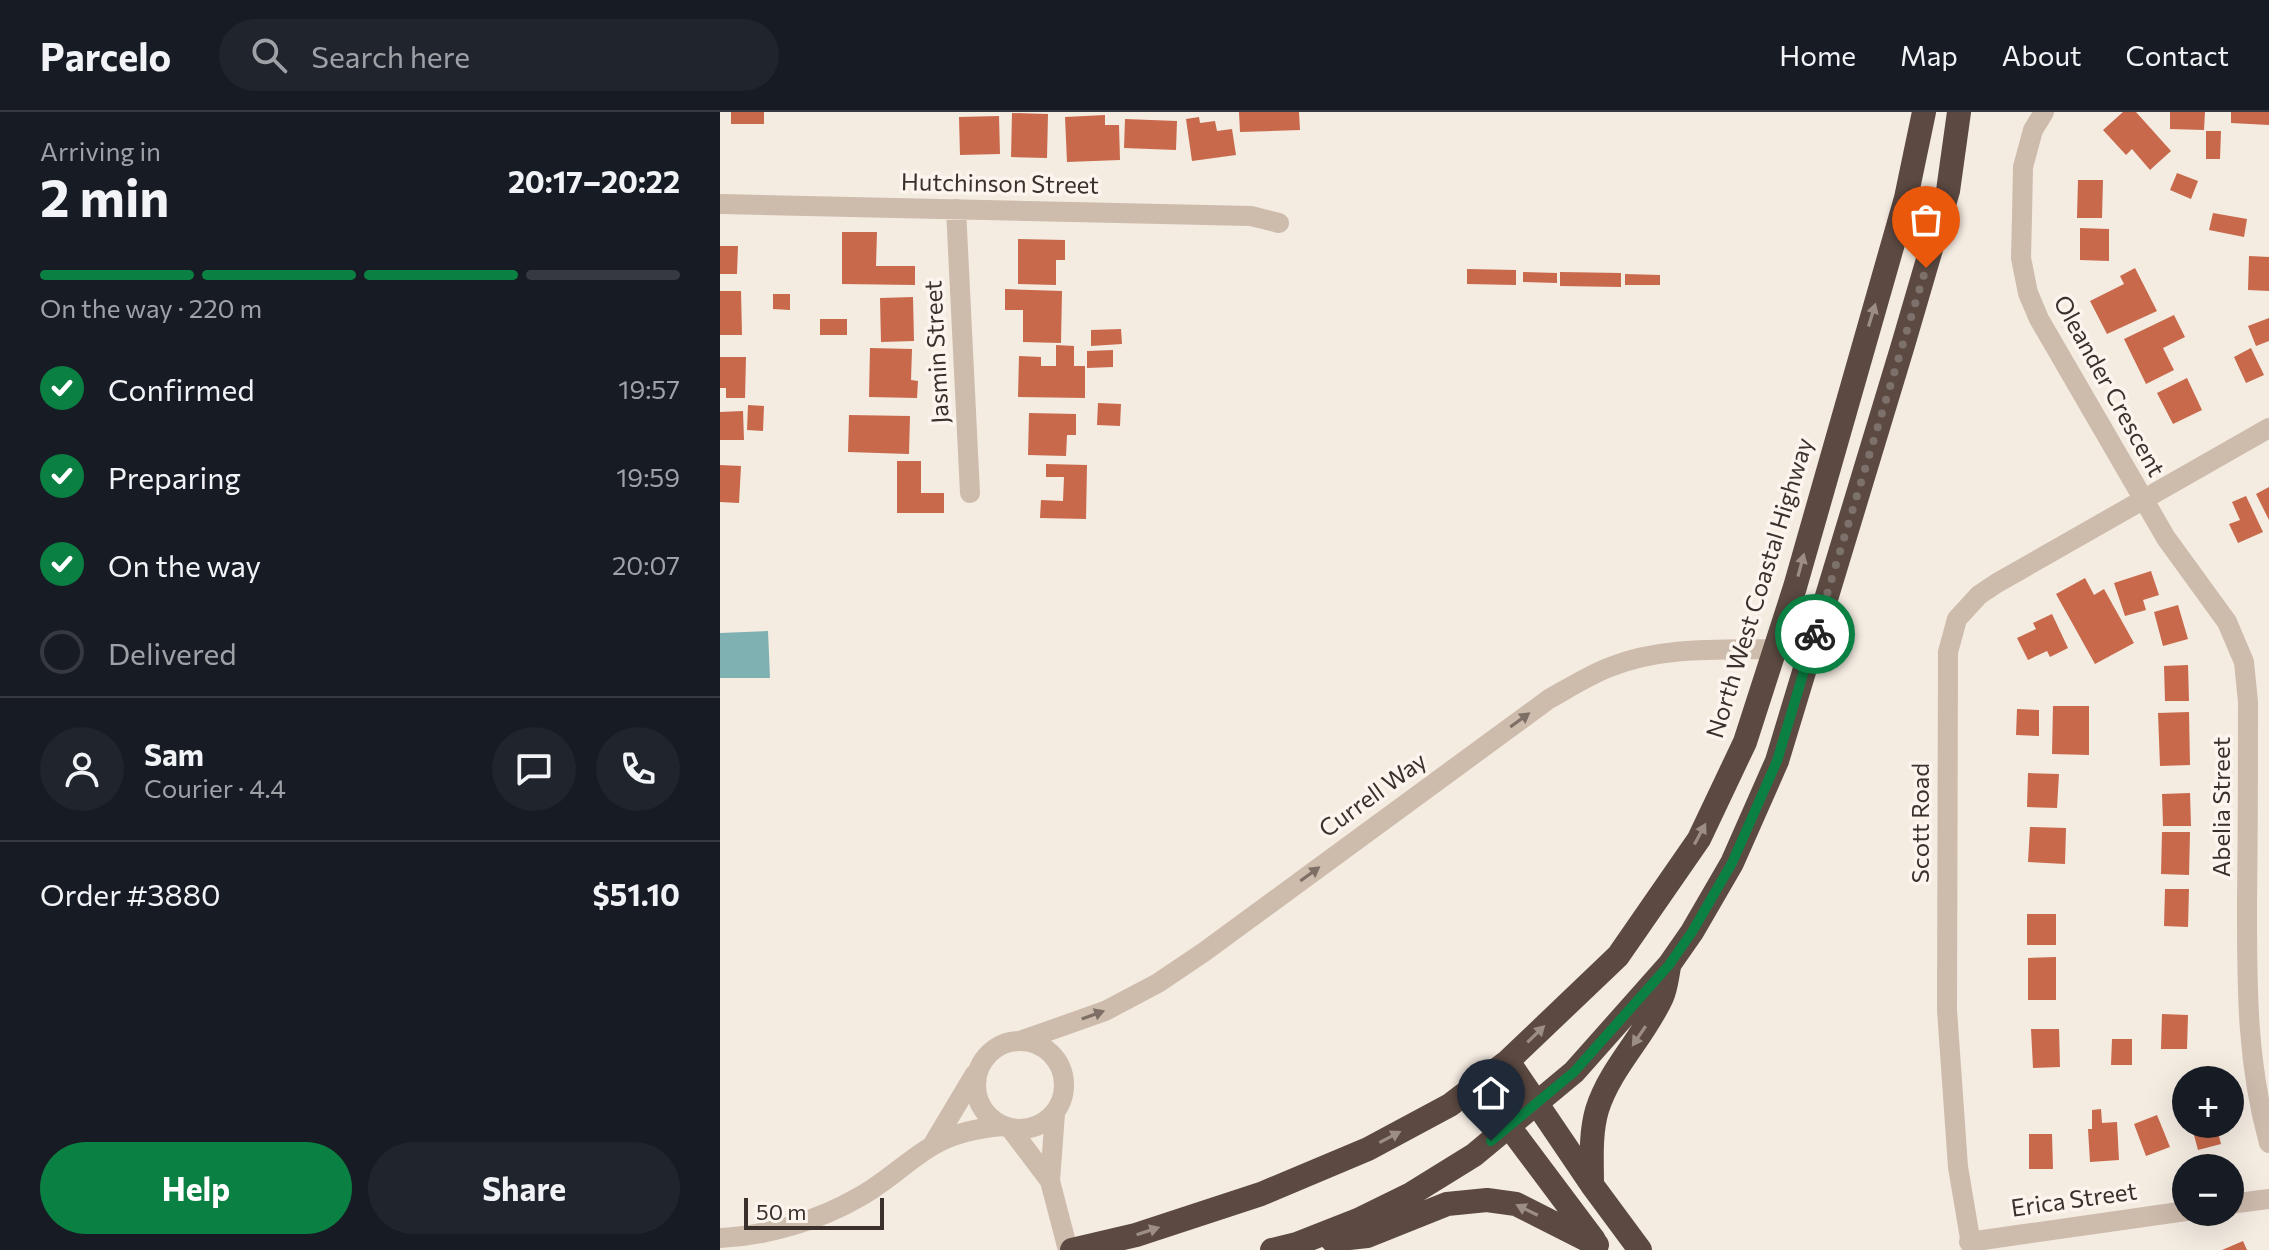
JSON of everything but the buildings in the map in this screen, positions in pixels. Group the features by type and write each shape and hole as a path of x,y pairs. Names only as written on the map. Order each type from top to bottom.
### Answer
{"highway":[{"name":"North West Coastal Highway","path":"1070,1250 1136,1235 1261,1194 1368,1149 1450,1105 1478,1085 1508,1061 1618,956 1699,839 1745,742 1776,649 1906,198 1924,112"},
{"path":"1297,1244 1358,1220 1411,1194 1474,1155 1574,1072 1669,965 1692,932 1732,863 1777,761 1948,191 1959,112"},
{"path":"1592,1185 1593,1129 1597,1109 1613,1073 1664,995 1669,965"},
{"path":"1508,1061 1640,1250"},
{"path":"1478,1085 1599,1247"},
{"path":"1272,1250 1367,1236 1447,1204 1487,1200 1516,1204 1599,1247"}],"street":[{"name":"Oleander Crescent","path":"2044,112 2033,130 2023,167 2021,258 2028,293 2039,319 2143,500"},
{"name":"Hutchinson Street","path":"720,204 1251,216 1279,223"},
{"name":"Jasmin Street","path":"956,209 970,493"},
{"name":"Scott Road","path":"1970,1246 1958,1167 1947,1010 1948,652 1957,619 1979,595 2269,428"},
{"name":"Abelia Street","path":"2143,500 2166,538 2227,622 2244,662 2248,702 2249,1044 2269,1143"},
{"name":"Currell Way","path":"1020,1041 1105,1011 1158,983 1549,699 1598,673 1658,654 1776,649"},
{"path":"932,1146 979,1067 986,1056 1007,1043 1032,1042 1053,1055 1061,1066 1064,1078 1062,1102 1046,1122 1035,1127 1018,1130 1006,1127 989,1117 980,1104 976,1092 979,1067"},
{"path":"1055,1113 1050,1181 1070,1250"},
{"path":"720,1238 762,1232 837,1209 872,1189 932,1146 962,1132 1006,1127"},
{"path":"1006,1127 1050,1181"},
{"path":"2244,1202 2269,1199"},
{"name":"Erica Street","path":"1970,1246 2172,1213"}],"water":[{"path":"768,631 770,678 720,678 720,633"}],"way so far":[{"path":"1815,634 1926,268"}],"route":[{"path":"1491,1141 1574,1072 1669,965 1692,932 1732,863 1777,761 1815,634"}]}
